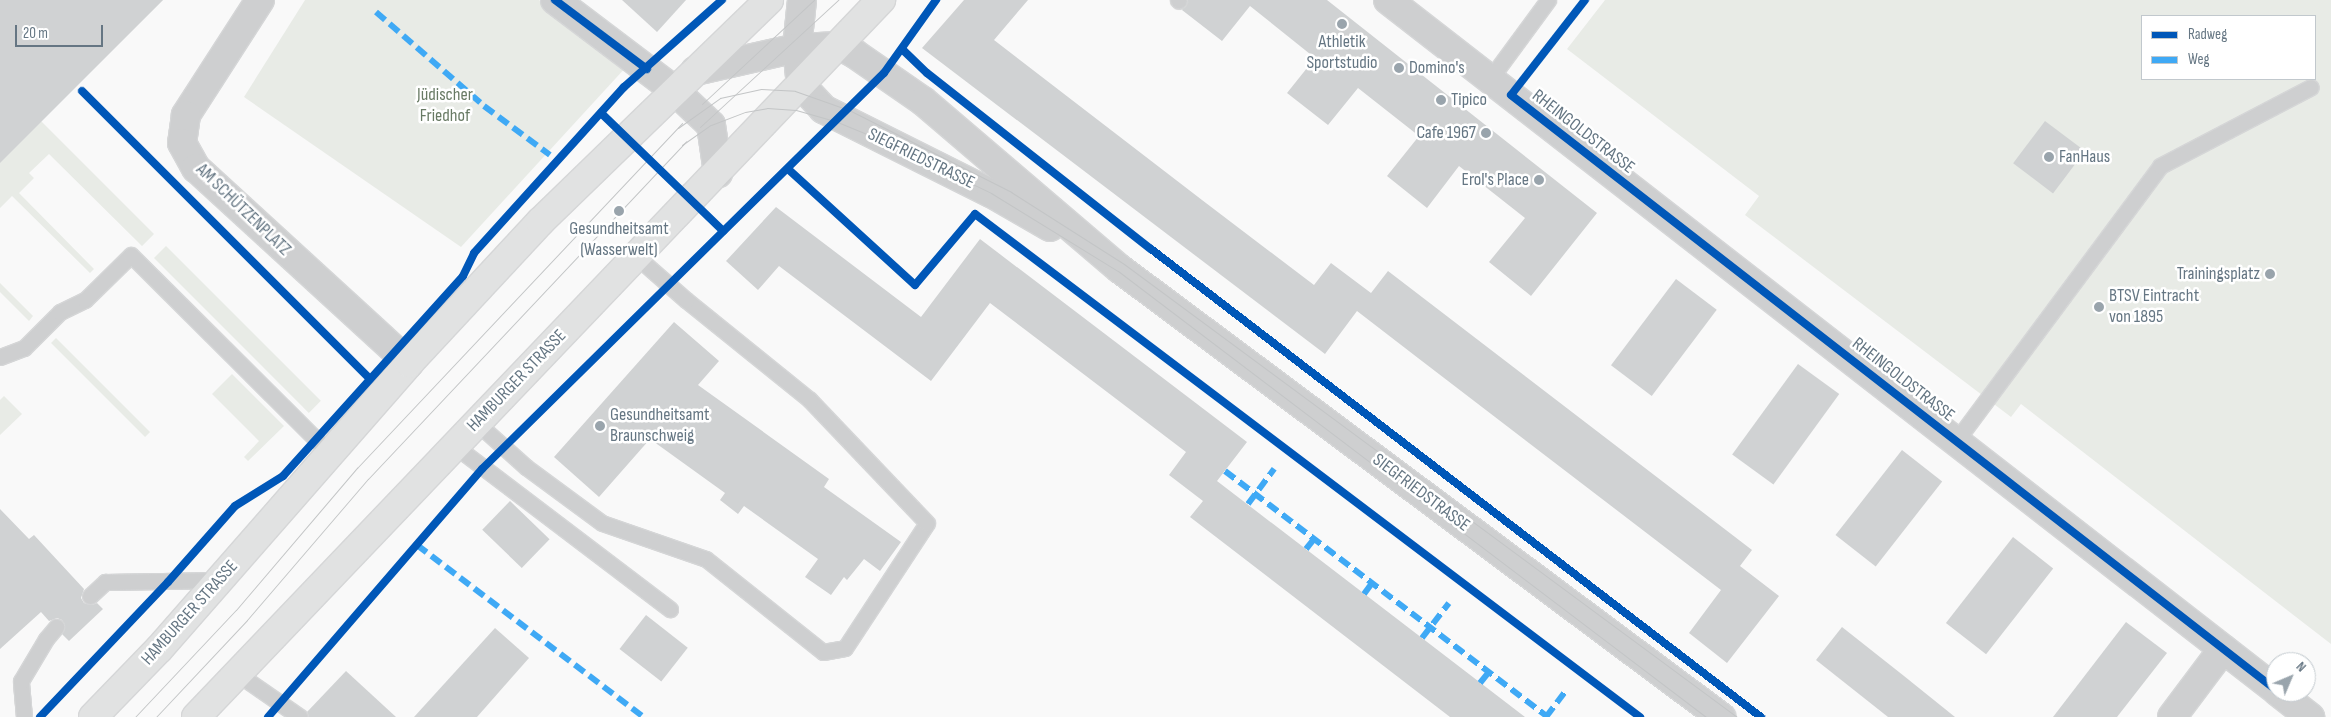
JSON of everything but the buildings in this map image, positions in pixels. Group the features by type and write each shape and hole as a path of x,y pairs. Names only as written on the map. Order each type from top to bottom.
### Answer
{"main road":[{"name":"HAMBURGER STRASSE","path":"93,717 220,580 409,363 540,222 674,90 769,0"},
{"name":"HAMBURGER STRASSE","path":"196,717 454,446 840,46 881,0"}],"street":[{"name":"AM SCHÜTZENPLATZ","path":"260,0 186,116 182,143 196,168 409,363"},
{"path":"555,0 674,90 711,125 718,173"},
{"path":"802,0 797,48 802,85"},
{"name":"RHEINGOLDSTRASSE","path":"1388,0 2266,682"},
{"name":"HAMBURGER STRASSE","path":"695,71 797,48 840,46"},
{"name":"SIEGFRIEDSTRASSE","path":"840,46 923,101 1120,268 1721,717"},
{"name":"SIEGFRIEDSTRASSE","path":"802,85 823,109 991,193 1120,268"},
{"path":"956,176 967,170 975,146"},
{"path":"2172,717 2223,649"},
{"name":"RHEINGOLDSTRASSE","path":"2291,702 2310,717"}],"lane":[{"path":"1490,79 1548,0"},
{"path":"1956,441 2160,166 2311,87"},
{"path":"0,357 24,348 60,312 85,300 131,255 330,453"},
{"path":"477,423 526,467 602,523 706,559 823,652 845,648 927,523 810,400 686,300 637,257"},
{"path":"454,446 670,609"},
{"path":"90,596 105,582 220,580"},
{"path":"24,717 22,681 46,639 56,627"},
{"path":"238,674 300,717"}],"green space":[{"path":"0,0 163,0 41,121 154,234 142,246 49,154 29,173 34,178 19,193 94,269 90,273 12,196 0,208"},
{"name":"Jüdischer Friedhof","path":"305,0 539,0 627,66 461,247 244,97"},
{"name":"BTSV Eintracht von 1895","path":"1605,0 2331,0 2331,644 2021,404 2011,417 1745,215 1759,196 1567,49"},
{"path":"166,246 321,401 309,413 154,258"},
{"path":"0,283 33,316 29,321 0,292"},
{"path":"56,338 150,432 145,437 51,343"},
{"path":"232,374 284,426 248,461 244,457 259,441 212,394"},
{"path":"4,396 22,414 0,435 0,400"}],"tram line":[{"path":"702,104 814,0"},
{"path":"700,127 838,0"},
{"path":"678,128 720,98 761,89 795,91 849,110 1011,192 1124,264 1737,717"},
{"path":"682,145 711,125 745,112 767,108 796,110 835,121 881,140 991,193 1118,271 1706,717"},
{"path":"135,717 236,610 357,468 682,123"},
{"path":"156,717 247,620 368,479 686,141"}],"marked path":[{"path":"376,12 484,106 550,155"},
{"path":"1248,504 1274,469"},
{"path":"1225,471 1548,717"},
{"path":"1306,549 1314,539"},
{"path":"417,545 644,717"},
{"path":"1364,594 1372,583"},
{"path":"1422,638 1449,603"},
{"path":"1480,683 1489,672"},
{"path":"1546,717 1565,692"}],"cycle path":[{"path":"555,0 647,69"},
{"path":"40,717 168,582 235,506 283,476 463,276 474,253 624,87 722,0"},
{"path":"268,717 482,469 884,73 936,0"},
{"path":"1585,0 1511,95 2266,682"},
{"path":"903,50 927,73 1151,249 1761,717"},
{"path":"82,91 369,378"},
{"path":"601,113 723,231"},
{"path":"788,169 915,285 975,214 1640,717"}],"place":[{"name":"Athletik Sportstudio","path":"1342,24"},
{"name":"Domino's","path":"1399,68"},
{"name":"Tipico","path":"1441,100"},
{"name":"Cafe 1967","path":"1486,133"},
{"name":"FanHaus","path":"2049,157"},
{"name":"Erol's Place","path":"1539,180"},
{"name":"Gesundheitsamt (Wasserwelt)","path":"619,211"},
{"name":"Trainingsplatz","path":"2270,274"},
{"name":"BTSV Eintracht von 1895","path":"2099,307"},
{"name":"Gesundheitsamt Braunschweig","path":"600,426"}]}
